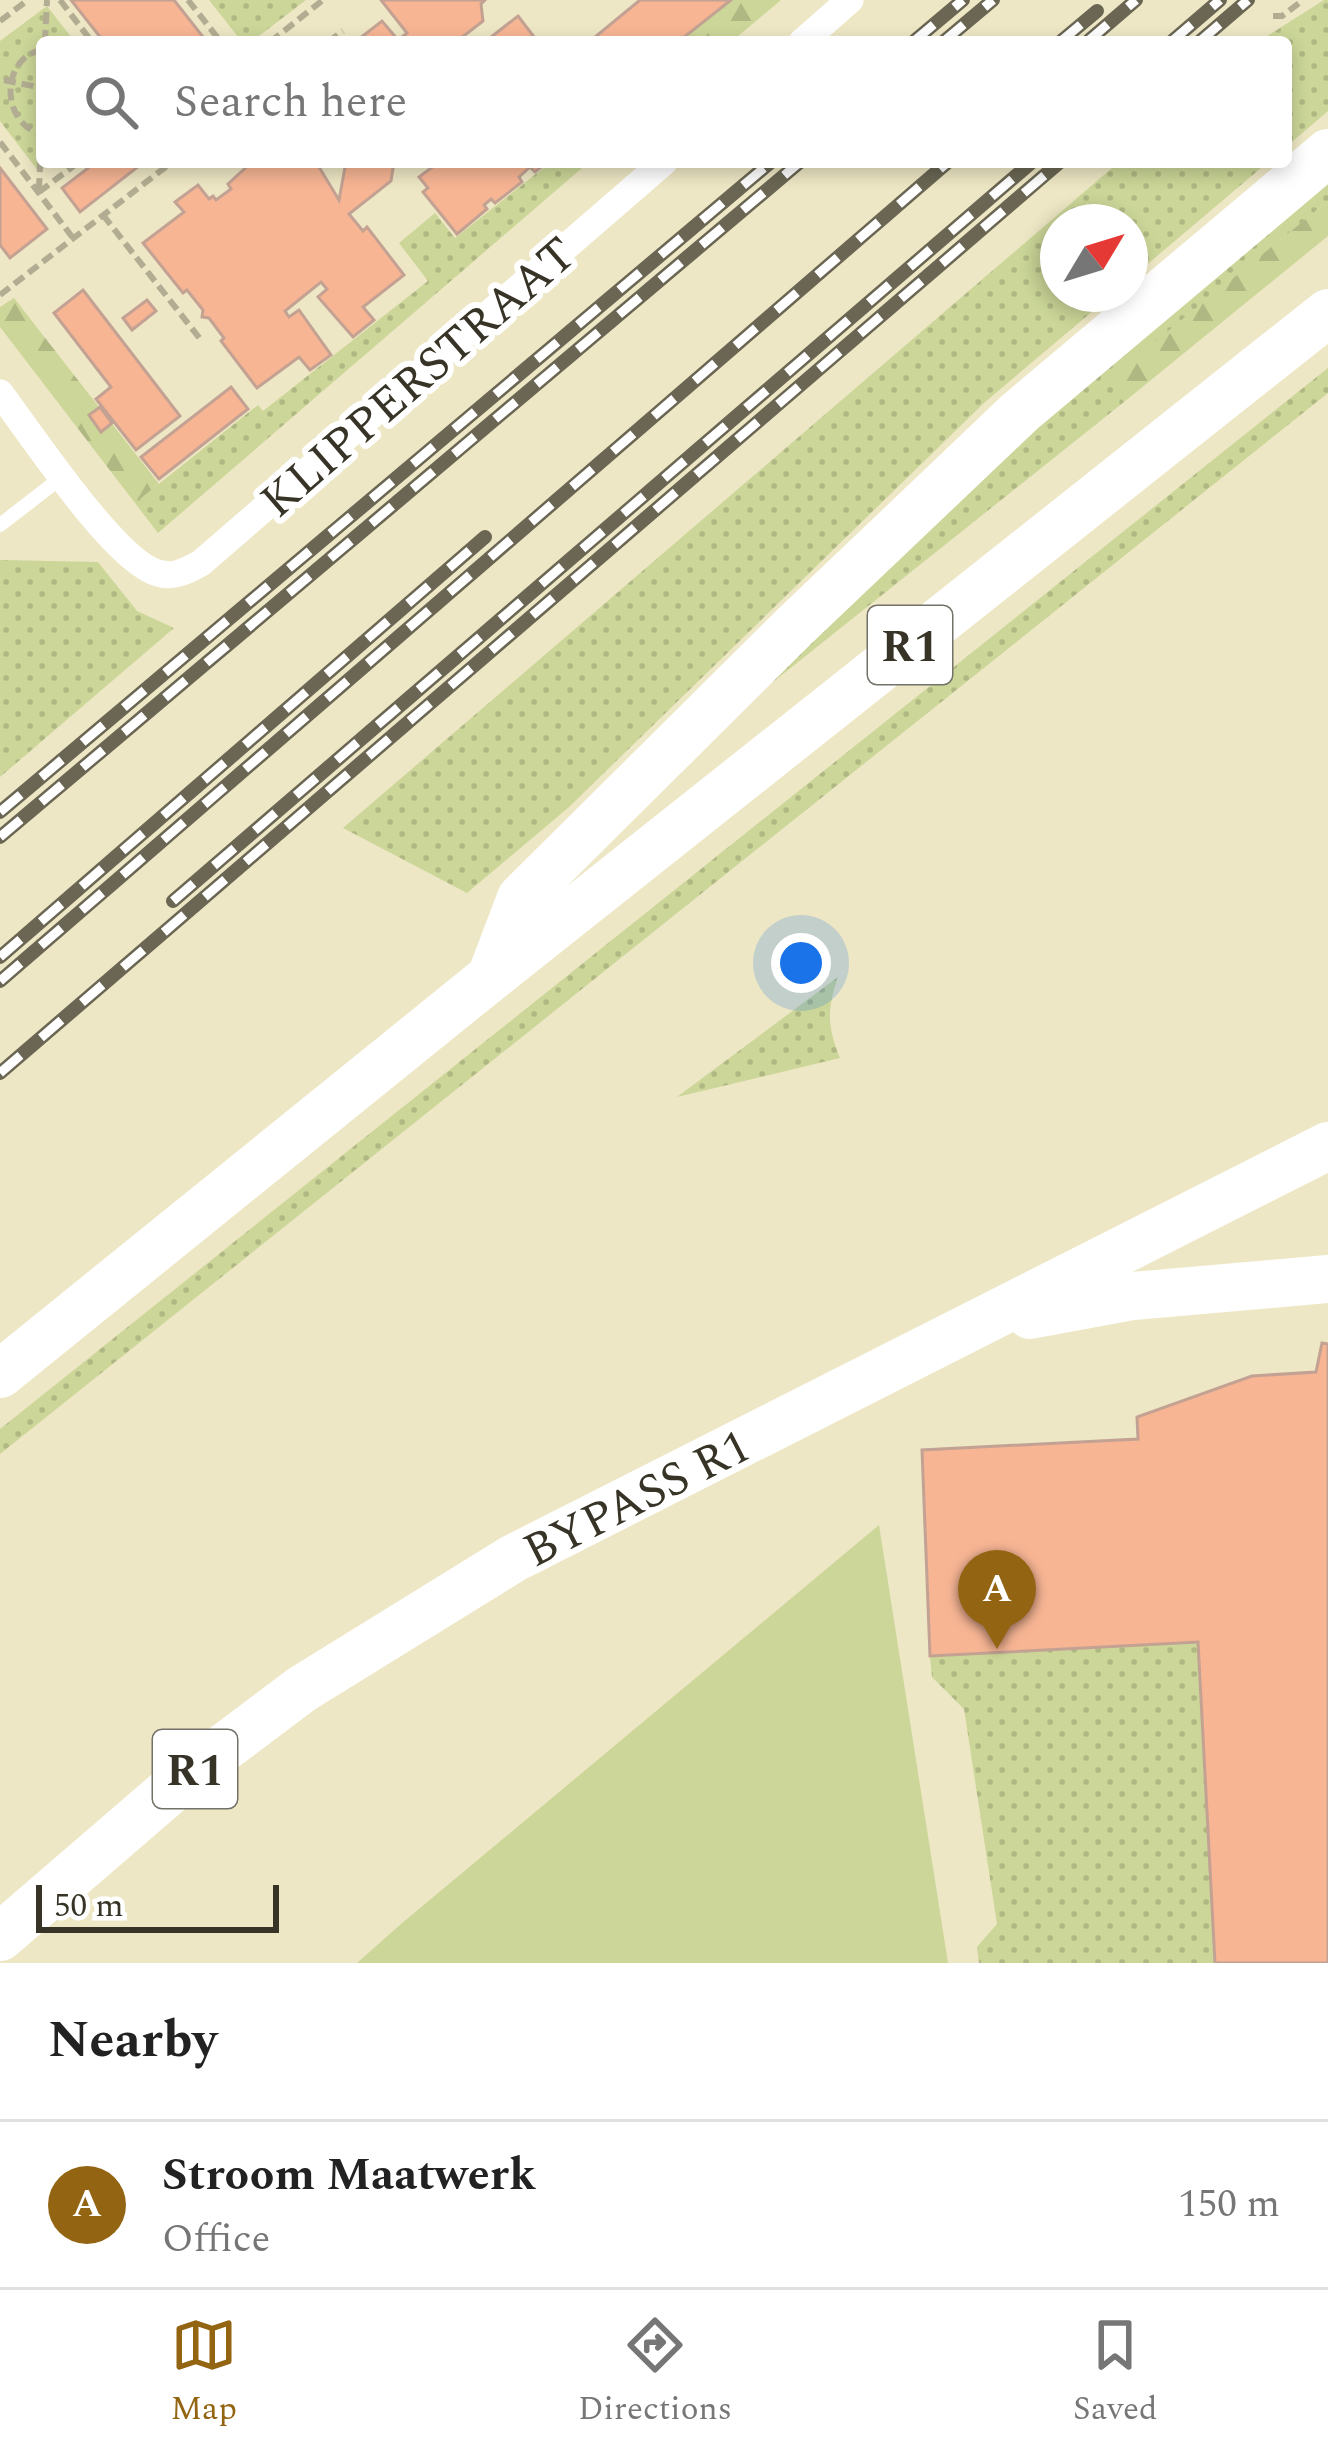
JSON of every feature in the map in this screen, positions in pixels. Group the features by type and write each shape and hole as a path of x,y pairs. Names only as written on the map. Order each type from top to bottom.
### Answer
{"highway":[{"path":"491,976 520,898 794,627 1020,412 1328,153"},
{"name":"R1","path":"0,1374 491,976 1328,313"},
{"name":"BYPASS R1","path":"0,1937 190,1774 302,1689 514,1558 1328,1146"},
{"path":"972,1326 1132,1296 1328,1279"}],"street":[{"path":"809,36 850,0"},
{"name":"KLIPPERSTRAAT","path":"64,476 134,561 163,575 180,574 201,563 657,168"},
{"path":"0,393 64,476"}],"lane":[{"path":"0,525 64,476"}],"path":[{"path":"0,21 28,0"},
{"path":"45,36 47,0"},
{"path":"60,0 87,36"},
{"path":"188,0 215,36"},
{"path":"278,36 323,0"},
{"path":"1273,16 1282,16 1303,0"},
{"path":"336,36 343,31"},
{"path":"36,50 19,58 1,80 9,116 18,126 36,132"},
{"path":"1,80 36,87"},
{"path":"0,142 74,238"},
{"path":"38,193 40,168"},
{"path":"38,193 71,168"},
{"path":"0,295 164,168"},
{"path":"103,215 201,340"}],"green space":[{"path":"209,0 306,0 259,36 237,36"},
{"path":"732,0 781,0 738,36 686,36"},
{"path":"1328,0 1328,111 1292,142 1292,36 1267,36"},
{"path":"47,6 70,36 36,36 36,168 45,168 39,172 0,121 0,41"},
{"path":"543,168 582,168 158,533 135,503 258,405 263,411 428,281 399,243 435,213 455,238"},
{"path":"1112,168 1261,168 1148,264 1148,204 1070,204"},
{"path":"1328,178 1328,201 1111,378 1124,402 748,702 939,508"},
{"path":"1328,201 1328,236 1124,402 1110,378"},
{"path":"1040,230 1040,312 1092,312 985,402 569,807 467,893 343,828"},
{"path":"14,298 159,484 135,503 0,327 0,307"},
{"path":"1328,368 1328,393 0,1454 0,1429"},
{"path":"0,560 98,562 137,611 174,628 0,777"},
{"path":"838,977 830,1018 840,1058 677,1097"},
{"path":"879,1525 948,1963 357,1963 401,1924"},
{"path":"1198,1642 1215,1963 979,1963 977,1947 997,1924 964,1709 932,1677 930,1656"}],"building":[{"path":"71,0 174,0 202,36 99,36"},
{"path":"381,0 485,0 481,4 483,21 464,36 403,36 407,33"},
{"path":"640,0 731,0 686,36 596,36"},
{"path":"518,16 533,36 492,36"},
{"path":"382,21 395,36 363,36"},
{"path":"0,168 47,229 10,258 0,245"},
{"path":"88,168 136,168 80,212 62,188"},
{"path":"245,168 320,168 339,200 345,168 393,168 391,181 349,214 363,231 367,227 404,275 363,307 374,320 353,337 318,297 327,289 321,282 285,311 289,317 299,310 331,355 310,370 299,357 257,388 209,318 202,317 203,310 143,243 184,212 175,202 198,185 209,199 216,200 231,189 228,184"},
{"path":"431,168 529,168 519,177 522,182 495,203 491,199 484,205 487,209 457,234 423,192 428,188 419,177"},
{"path":"83,290 180,416 136,450 96,399 111,387 54,313"},
{"path":"147,300 156,311 132,330 123,318"},
{"path":"231,387 248,409 159,479 141,457"},
{"path":"100,407 112,423 101,432 89,415"},
{"path":"1322,1343 1328,1344 1328,1963 1215,1963 1198,1642 930,1656 922,1450 1138,1439 1137,1417 1252,1376 1316,1372"}],"railway":[{"path":"920,36 963,0"},
{"path":"950,36 993,0"},
{"path":"1094,36 1136,0"},
{"path":"1178,36 1220,0"},
{"path":"1206,36 1248,0"},
{"path":"1067,36 1097,11"},
{"path":"0,812 764,168"},
{"path":"0,837 793,168"},
{"path":"0,981 941,168"},
{"path":"173,901 1025,168"},
{"path":"0,1073 1053,168"},
{"path":"0,957 485,537"}],"place":[{"name":"Stroom Maatwerk","path":"997,1649"}]}
